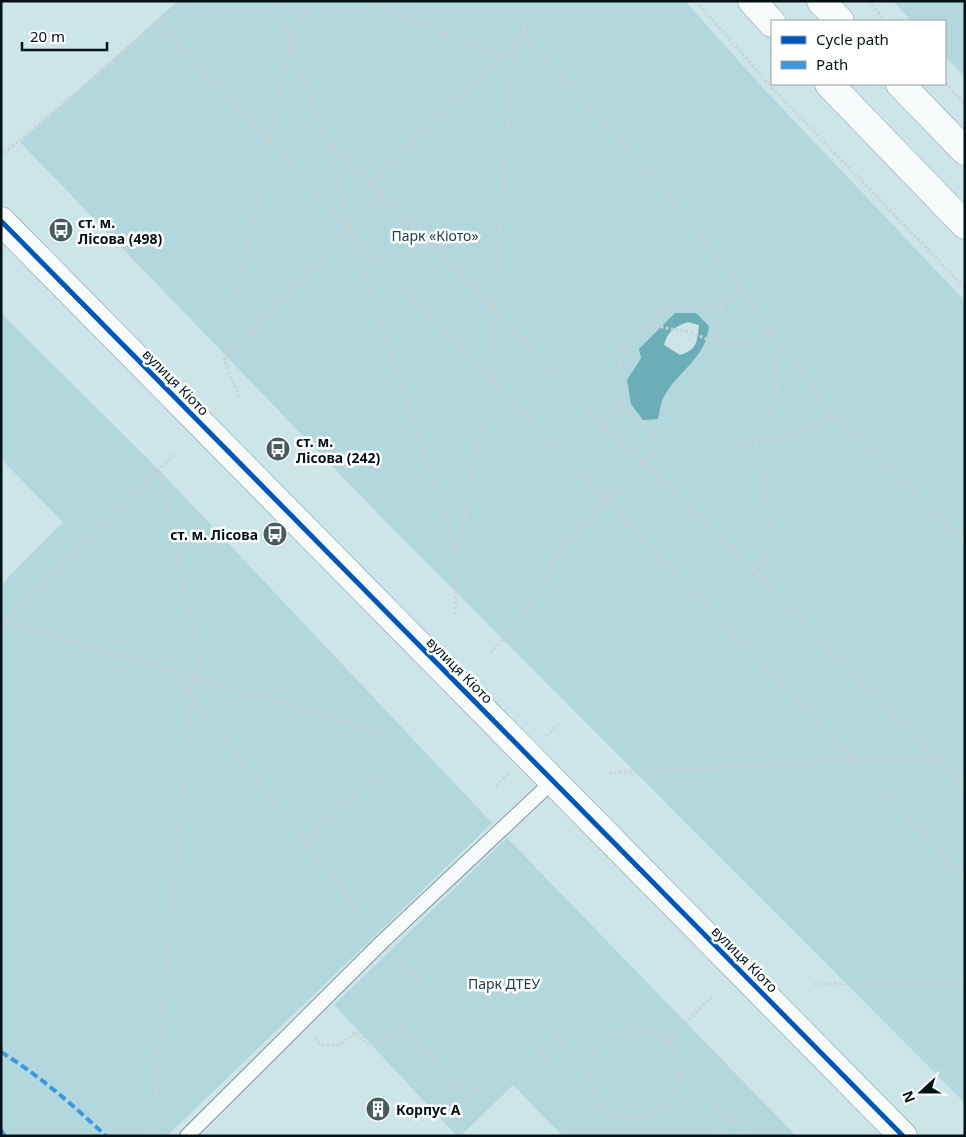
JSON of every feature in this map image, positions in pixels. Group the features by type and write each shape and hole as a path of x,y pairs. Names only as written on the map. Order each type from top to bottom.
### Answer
{"main road":[{"path":"752,1 771,22"},
{"path":"821,1 839,20"},
{"path":"830,85 965,225"},
{"path":"901,85 965,151"},
{"name":"вулиця Кіото","path":"1,221 903,1136"}],"lane":[{"path":"187,1136 382,942 553,781"}],"path":[{"path":"4,153 186,1"},
{"path":"278,1 291,43 328,143 350,232 458,553"},
{"path":"239,397 224,360 291,43 314,1"},
{"path":"368,1 500,59"},
{"path":"371,184 523,35 525,1"},
{"path":"696,1 772,88 965,288"},
{"path":"868,1 885,20"},
{"path":"158,25 270,140 350,232 855,761 965,879"},
{"path":"523,35 663,187 772,329 784,349 833,414 965,542"},
{"path":"455,614 458,553 491,380 494,309 514,45"},
{"path":"946,84 965,104"},
{"path":"328,143 494,309 607,430 645,463 754,570 825,646 965,788"},
{"path":"224,360 383,196"},
{"path":"711,340 722,307 742,289"},
{"path":"607,430 618,404 621,369 618,354 665,307 722,307"},
{"path":"651,323 660,327 690,332 724,343 740,343 755,340 772,329"},
{"path":"754,443 770,417 777,390 775,371 778,358 784,349"},
{"path":"492,653 544,590 554,559 657,450 650,428 618,404"},
{"path":"736,444 754,443 793,434 821,424 833,414"},
{"path":"754,443 762,456 768,516 774,532 775,546 754,570"},
{"path":"176,453 3,624 382,734"},
{"path":"152,1136 192,696 192,678 200,658 159,470"},
{"path":"172,672 382,942 426,988"},
{"path":"609,773 855,761 939,760"},
{"path":"304,841 379,775"},
{"path":"814,984 965,983"},
{"path":"669,1042 680,1028 713,996"},
{"path":"301,1023 322,1045 340,1045 355,1032 368,1044 380,1044 409,1016"},
{"path":"400,1025 469,1098 478,1089"},
{"path":"548,1027 569,1049"},
{"path":"630,1028 644,1029 657,1034 669,1042 676,1054 680,1068 679,1082 674,1095 666,1106 654,1114 640,1117 626,1116 613,1112 602,1102 594,1091 591,1077 594,1057 605,1039 617,1031 630,1028"},
{"path":"532,1043 553,1065"},
{"path":"705,1094 745,1136"},
{"path":"584,1119 602,1102"},
{"path":"718,1136 732,1122"}],"green space":[{"name":"Парк «Кіото»","path":"178,1 685,1 762,87 965,301 965,1103 389,525 20,142","holes":["675,313 709,326 678,377 664,395 658,419 627,380 641,357"]},
{"path":"893,1 965,1 965,77 946,57 946,20 911,20"},
{"path":"1,313 159,470 492,823 167,1136 1,1136 1,585 63,522 1,459"},
{"name":"Парк ДТЕУ","path":"507,838 796,1136 563,1136 513,1085 460,1136 457,1136 334,1005"}],"water":[{"path":"675,313 696,313 709,326 707,337 698,354 664,396 658,419 643,420 631,404 627,380 641,358 639,349","holes":["688,322 699,325 697,341 690,351 680,355 664,345 667,336 675,328"]}],"marked path":[{"path":"1,1052 56,1091 106,1136"},
{"path":"1,1130 5,1136"}],"cycle path":[{"path":"1,221 903,1136"}],"place":[{"name":"ст. м. Лісова (498)","path":"61,230"},
{"name":"ст. м. Лісова (242)","path":"278,449"},
{"name":"ст. м. Лісова","path":"275,534"},
{"name":"Корпус А","path":"378,1109"}]}
